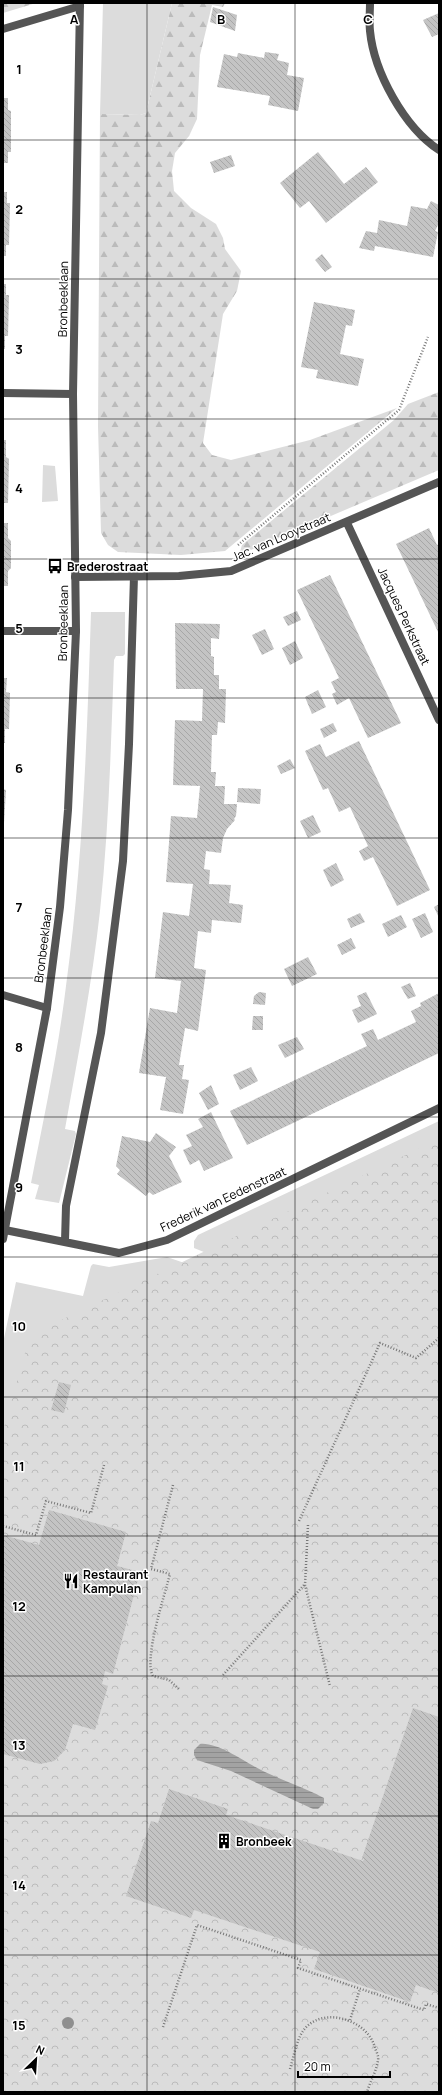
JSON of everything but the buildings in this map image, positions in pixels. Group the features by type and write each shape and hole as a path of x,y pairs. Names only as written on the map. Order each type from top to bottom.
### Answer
{"street":[{"path":"370,3 370,31 376,61 389,89 407,120 431,145 439,150"},
{"path":"3,29 80,5"},
{"name":"Bronbeeklaan","path":"3,1239 47,1008 60,907 67,824 76,631 73,394 80,5"},
{"path":"3,393 73,394"},
{"name":"Jac. van Looystraat","path":"75,576 179,576 231,571 347,523 439,482"},
{"name":"Jacques Perkstraat","path":"347,523 439,720"},
{"path":"65,1241 66,1206 101,1033 123,861 129,744 134,576"},
{"path":"3,631 76,631"},
{"path":"3,995 47,1008"},
{"name":"Frederik van Eedenstraat","path":"5,1230 118,1253 167,1240 439,1108"}],"path":[{"path":"238,544 399,410 428,337"},
{"path":"299,1521 380,1343 416,1358 439,1338"},
{"path":"3,1526 36,1535 46,1500 91,1513 104,1465"},
{"path":"173,1485 151,1569 170,1574 150,1649 150,1671 153,1676 169,1680 180,1690"},
{"path":"308,1525 305,1585 330,1686"},
{"path":"224,1675 305,1585"},
{"path":"163,2027 196,1925 301,1960 298,1968 424,2010 426,2004 439,2008"},
{"path":"350,2020 360,1989"},
{"path":"290,2069 303,2032 313,2023 332,2017 350,2020 364,2028 374,2043 378,2059 367,2092"}],"green space":[{"path":"3,3 36,3 3,13"},
{"path":"103,3 172,3 146,113 140,115 100,114"},
{"path":"172,3 225,3 223,7 212,5 200,55 197,119 189,136 175,153 172,171 174,191 191,208 216,224 223,238 225,249 241,271 237,291 223,314 203,443 212,455 231,460 310,440 397,408 225,551 181,555 118,552 108,545 101,533 98,426 100,114 140,115 146,113"},
{"path":"439,392 439,470 239,555 242,545 394,420 408,404"},
{"path":"43,465 55,466 58,501 42,502"},
{"path":"91,612 125,612 125,654 123,656 116,656 114,660 108,817 100,911 89,993 65,1129 75,1131 76,1134 59,1203 35,1199 39,1185 31,1183 63,1011 77,893 88,706"},
{"path":"439,1121 439,1160 226,1261 194,1248 194,1241 198,1235"},
{"name":"Bronbeek","path":"439,1139 439,2092 3,2092 3,1431 30,1335"},
{"path":"167,1257 196,1267 3,1468 3,1343 16,1282 83,1296 91,1266 93,1264 109,1267"}],"shaded area":[{"path":"200,1744 216,1746 265,1772 324,1798 324,1803 318,1809 313,1809 231,1771 197,1760 194,1755 194,1750"}],"place":[{"name":"Brederostraat","path":"55,566"},
{"name":"Restaurant Kampulan","path":"71,1581"},
{"name":"Bronbeek","path":"224,1841"}]}
